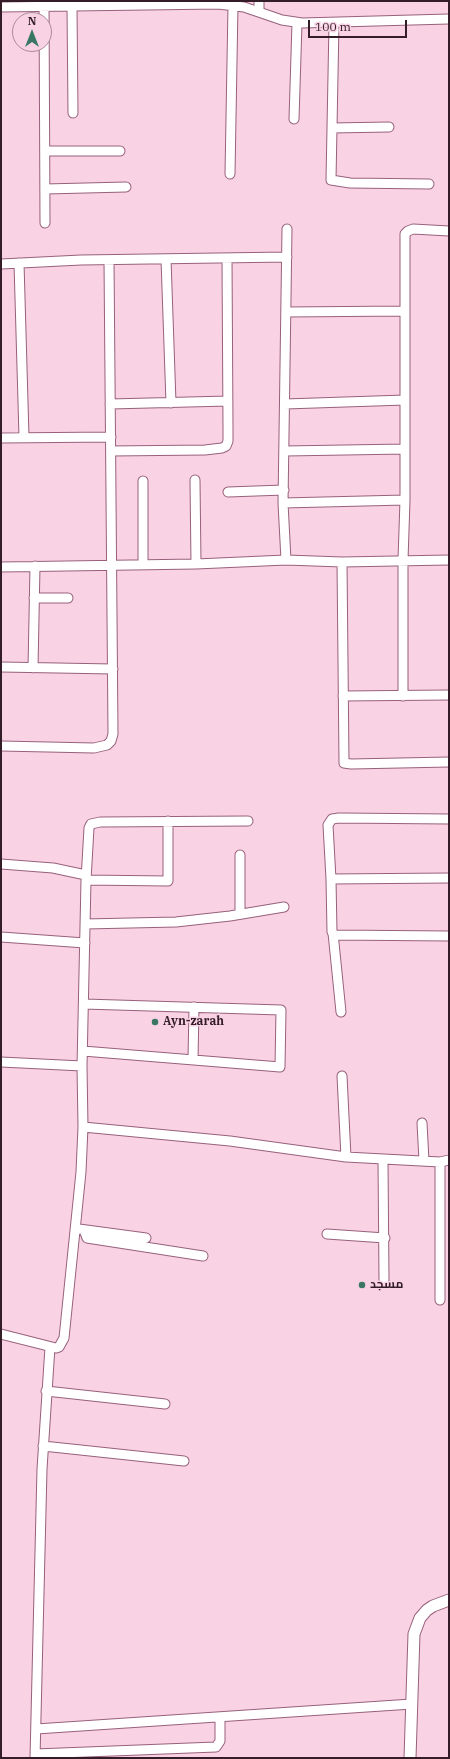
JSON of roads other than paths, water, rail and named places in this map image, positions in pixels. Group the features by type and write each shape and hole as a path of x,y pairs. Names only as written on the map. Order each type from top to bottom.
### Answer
{"main road":[{"path":"410,1758 414,1641 417,1624 427,1610 449,1600"}],"street":[{"path":"258,11 259,1"},
{"path":"44,4 45,223"},
{"path":"1,7 44,4 72,7 218,4 233,5 258,11 297,23 449,19"},
{"path":"230,174 233,5"},
{"path":"72,7 72,113"},
{"path":"294,119 297,23"},
{"path":"334,23 331,180 350,183 429,184"},
{"path":"332,128 389,127"},
{"path":"45,151 120,151"},
{"path":"45,189 126,187"},
{"path":"286,560 283,503 285,451 287,229"},
{"path":"403,696 405,234 408,230 413,229 449,231"},
{"path":"1,264 109,260 287,257"},
{"path":"111,451 222,448 226,446 228,441 227,258"},
{"path":"166,259 171,403"},
{"path":"1,746 94,748 107,745 111,741 113,734 109,260"},
{"path":"19,263 24,438"},
{"path":"286,312 405,311"},
{"path":"285,404 405,400"},
{"path":"110,404 228,401"},
{"path":"1,438 111,437"},
{"path":"285,451 405,449"},
{"path":"195,480 196,564"},
{"path":"143,481 143,565"},
{"path":"228,492 284,490"},
{"path":"283,503 405,500"},
{"path":"1,567 196,564 286,560 342,562 449,560"},
{"path":"342,562 344,763 449,762"},
{"path":"34,668 35,566"},
{"path":"34,598 68,598"},
{"path":"1,667 113,669"},
{"path":"343,696 449,695"},
{"path":"341,1012 333,933 328,825 332,819 449,819 449,828"},
{"path":"1,864 53,868 86,877 168,881 168,821"},
{"path":"1,1334 50,1347 59,1347 64,1338 81,1172 83,1128 82,1066 86,877 89,828 91,824 100,822 248,821"},
{"path":"240,855 240,914"},
{"path":"331,879 449,878"},
{"path":"85,924 176,922 284,907"},
{"path":"333,933 340,936 449,936"},
{"path":"1,937 85,943"},
{"path":"83,1051 280,1067 281,1010 84,1004"},
{"path":"193,1060 194,1007"},
{"path":"1,1062 82,1066"},
{"path":"342,1076 346,1157"},
{"path":"422,1123 424,1161"},
{"path":"83,1128 236,1141 346,1157 383,1160 444,1161 440,1300"},
{"path":"383,1160 385,1238 384,1280"},
{"path":"74,1229 146,1238"},
{"path":"84,1230 87,1238 204,1256"},
{"path":"327,1234 385,1238"},
{"path":"50,1347 43,1446 35,1756 216,1747 220,1741 220,1717"},
{"path":"46,1392 165,1404"},
{"path":"43,1446 184,1461"},
{"path":"36,1729 412,1704"}],"place":[{"name":"Ayn-zarah","path":"155,1022"},
{"name":"مسجد","path":"362,1285"}]}
